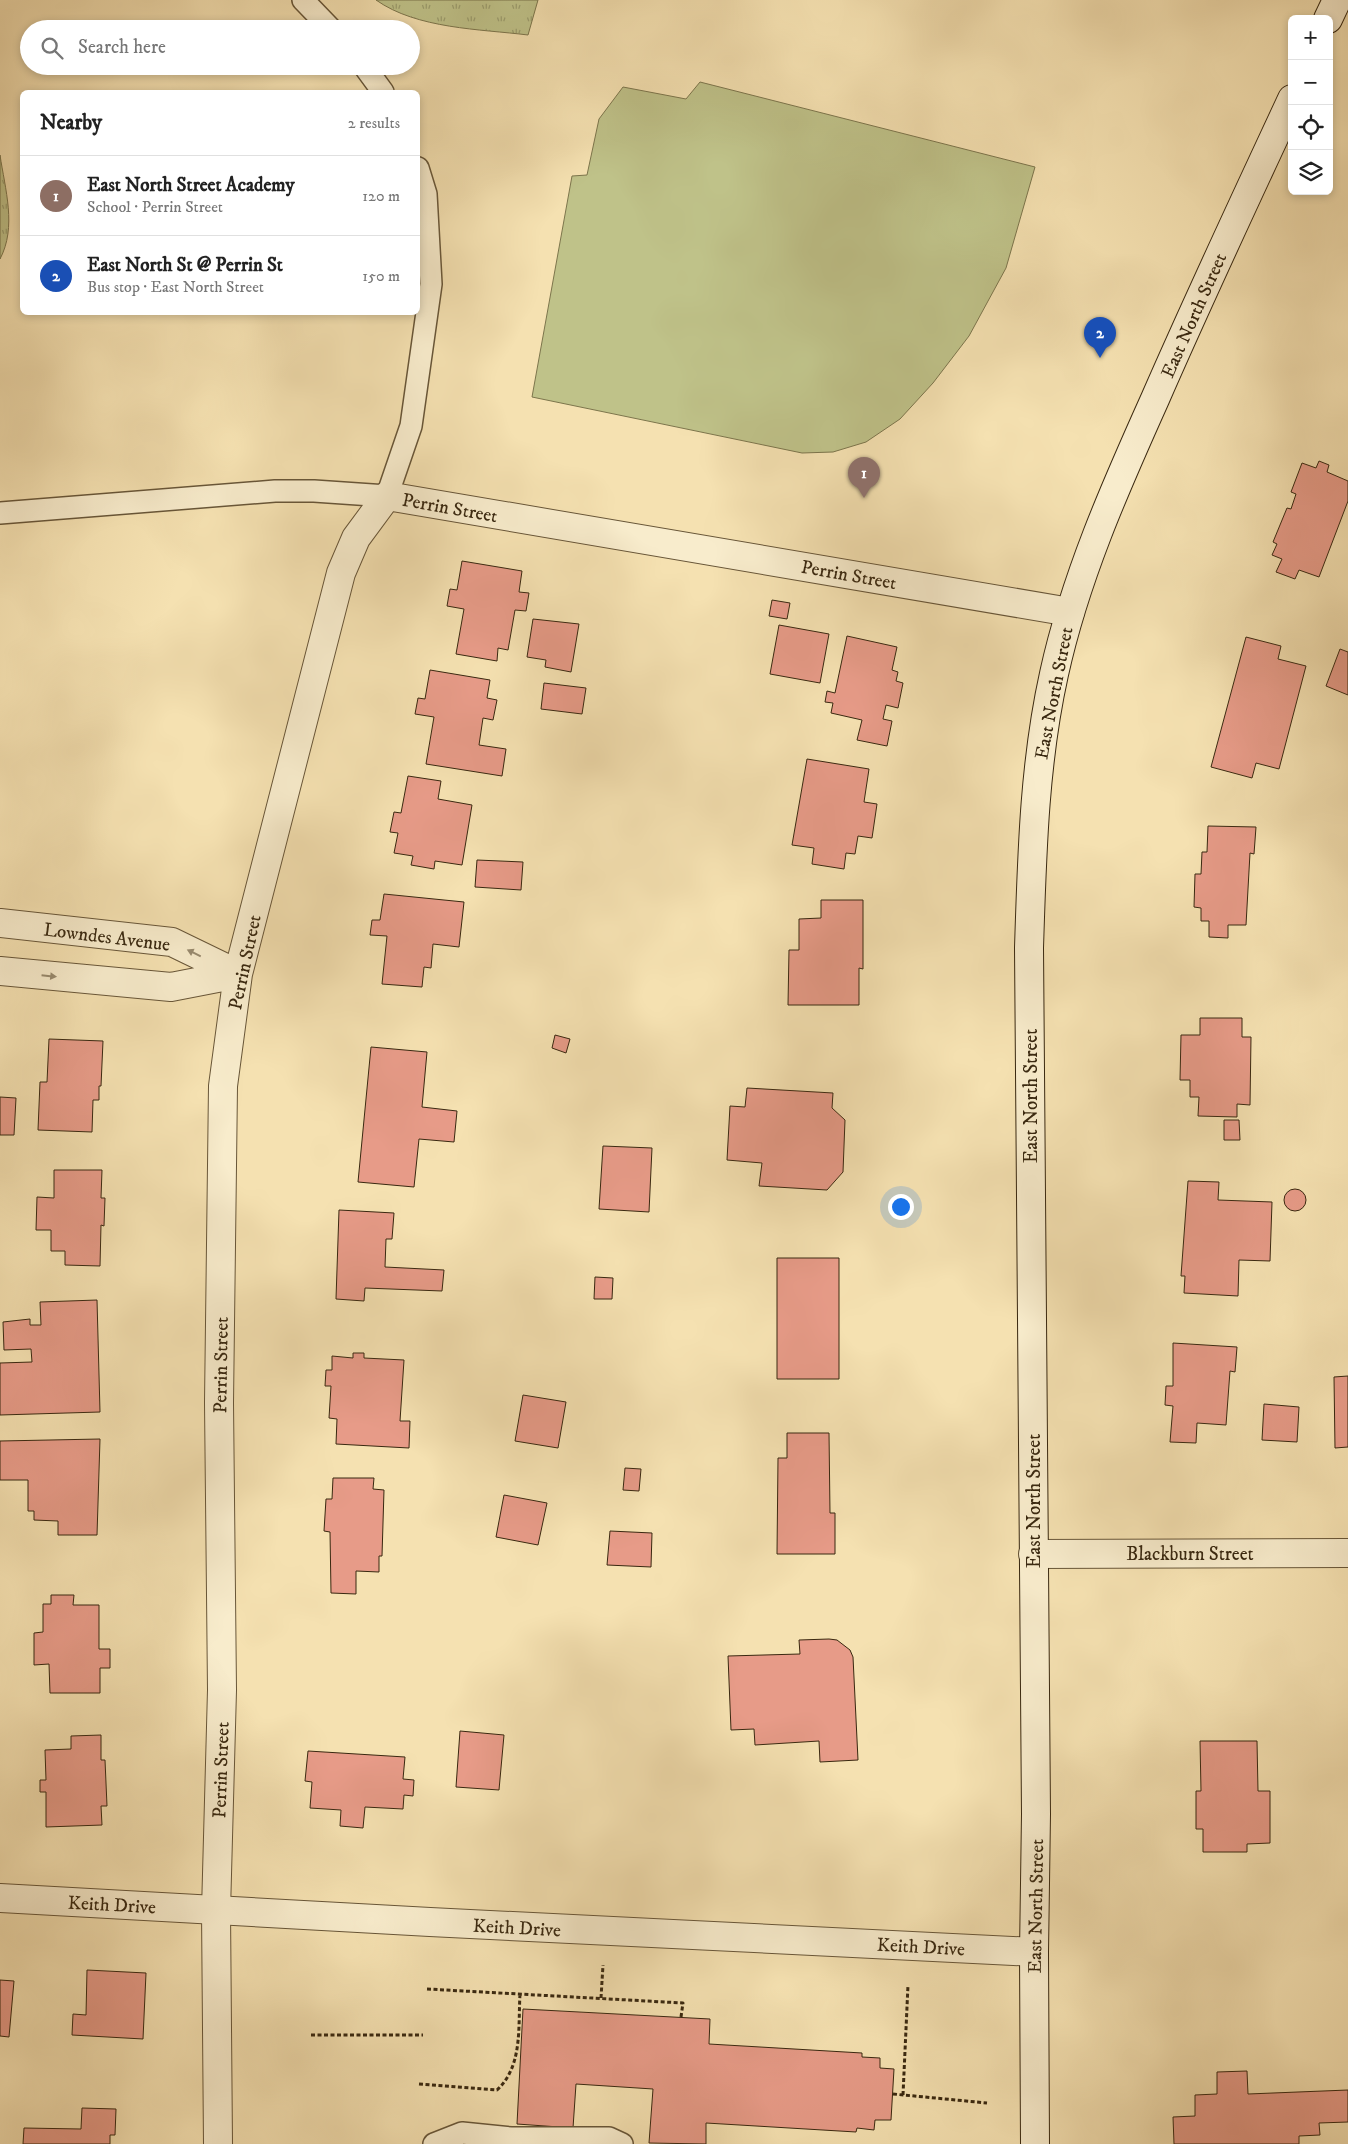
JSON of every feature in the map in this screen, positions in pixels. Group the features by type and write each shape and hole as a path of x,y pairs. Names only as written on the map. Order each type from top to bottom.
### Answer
{"street":[{"path":"1330,15 1337,0"},
{"name":"East North Street","path":"1035,2144 1034,1952 1036,1814 1029,948 1034,809 1040,750 1054,675 1070,612 1106,509 1289,105"},
{"name":"Perrin Street","path":"218,2144 216,1911 222,1690 219,1403 223,1086 238,974 340,572 356,538 387,496 1070,612"},
{"name":"Lowndes Avenue","path":"0,923 172,942 238,974"},
{"path":"0,971 171,988 238,974"},
{"name":"Blackburn Street","path":"1033,1554 1348,1553"},
{"name":"Keith Drive","path":"0,1898 216,1911 1034,1952"}],"lane":[{"path":"303,0 322,20"},
{"path":"371,75 382,90"},
{"path":"0,514 275,491 314,491 387,496 411,426 431,284 426,194 420,174"},
{"path":"434,2144 462,2133 511,2138 609,2138 622,2144"}],"path":[{"path":"600,1998 602,1965"},
{"path":"903,2095 908,1985"},
{"path":"427,1989 683,2003 681,2017"},
{"path":"419,2084 497,2090 507,2080 515,2063 520,1994"},
{"path":"311,2035 423,2035"},
{"path":"893,2094 987,2103"}],"green space":[{"path":"376,0 538,0 528,35 470,29 429,22 392,10"},
{"path":"700,82 1035,167 1006,268 969,336 933,383 900,419 866,442 833,452 802,453 532,397 572,176 587,175 599,119 623,87 686,99"},
{"path":"0,155 7,194 9,221 5,247 0,259"}],"building":[{"path":"1319,461 1329,465 1327,472 1348,481 1348,501 1319,577 1299,570 1295,579 1276,572 1282,559 1272,555 1277,544 1273,542 1287,508 1291,509 1296,494 1291,492 1302,463 1316,468"},
{"path":"462,561 522,571 519,592 529,593 526,611 515,610 508,650 498,648 497,661 456,654 464,609 447,606 450,589 457,590"},
{"path":"772,600 790,603 787,619 769,616"},
{"path":"533,619 579,624 571,672 545,667 546,660 527,657"},
{"path":"779,625 829,634 820,683 770,674"},
{"path":"847,636 897,647 892,670 898,672 896,681 903,683 898,708 886,705 883,719 892,721 887,746 857,740 862,720 831,713 833,703 825,702 827,691 835,693"},
{"path":"1246,637 1281,646 1278,659 1306,666 1279,769 1256,763 1252,778 1211,767"},
{"path":"1340,649 1348,652 1348,695 1326,686"},
{"path":"430,670 490,680 487,698 497,700 493,720 483,718 479,745 506,749 502,776 426,764 434,717 415,714 418,698 425,699"},
{"path":"544,683 586,688 582,714 541,709"},
{"path":"807,759 869,769 864,802 877,804 872,838 858,836 855,854 846,853 844,869 812,864 814,848 792,845"},
{"path":"408,776 441,781 438,799 472,805 462,865 435,861 434,869 411,865 413,856 394,853 398,833 390,832 394,812 401,813"},
{"path":"1208,826 1256,827 1254,854 1250,853 1246,925 1228,925 1228,938 1209,937 1209,921 1201,921 1201,908 1194,907 1195,874 1201,874 1202,852 1207,852"},
{"path":"477,860 523,862 521,890 475,887"},
{"path":"384,894 464,902 459,947 433,944 431,968 424,967 422,987 382,984 387,936 370,935 372,920 380,920"},
{"path":"821,900 863,900 863,969 859,968 859,1005 788,1005 789,950 799,950 799,919 821,918"},
{"path":"1200,1018 1242,1018 1242,1037 1251,1037 1250,1105 1237,1104 1237,1117 1198,1116 1199,1097 1190,1097 1190,1080 1180,1080 1181,1035 1200,1035"},
{"path":"555,1035 570,1039 566,1053 552,1048"},
{"path":"49,1039 103,1041 101,1086 99,1086 99,1100 93,1100 92,1132 38,1130 40,1082 47,1082"},
{"path":"371,1047 427,1052 422,1107 457,1111 454,1142 419,1139 414,1187 358,1182"},
{"path":"747,1088 833,1093 832,1108 845,1120 843,1172 827,1190 759,1186 762,1163 727,1160 730,1106 745,1107"},
{"path":"0,1097 16,1098 14,1135 0,1135"},
{"path":"1224,1120 1239,1120 1240,1140 1224,1140"},
{"path":"603,1146 652,1148 649,1212 599,1209"},
{"path":"54,1170 102,1170 101,1198 105,1198 104,1226 101,1225 100,1266 65,1265 65,1251 51,1251 51,1230 36,1230 37,1197 54,1198"},
{"path":"1188,1181 1219,1182 1218,1200 1272,1202 1270,1261 1239,1260 1238,1296 1184,1293 1185,1276 1181,1276"},
{"path":"1295,1189 1303,1192 1306,1200 1303,1208 1295,1211 1287,1208 1284,1200 1287,1192"},
{"path":"339,1210 394,1213 392,1239 386,1239 385,1267 444,1270 442,1291 365,1288 364,1301 336,1299"},
{"path":"777,1258 839,1258 839,1379 777,1379"},
{"path":"595,1277 613,1278 612,1299 594,1299"},
{"path":"97,1300 100,1412 0,1415 0,1363 32,1362 31,1349 4,1350 3,1322 30,1319 30,1325 41,1325 40,1302"},
{"path":"1173,1343 1237,1347 1235,1372 1230,1371 1226,1425 1197,1423 1196,1443 1170,1442 1173,1406 1165,1405 1166,1386 1173,1386"},
{"path":"353,1353 364,1353 364,1358 404,1360 400,1421 410,1421 409,1448 336,1444 337,1419 329,1418 331,1386 325,1386 326,1370 332,1370 332,1356 353,1358"},
{"path":"1348,1376 1348,1447 1335,1448 1334,1377"},
{"path":"523,1395 566,1402 558,1448 515,1441"},
{"path":"1264,1404 1299,1407 1297,1442 1262,1440"},
{"path":"787,1433 829,1433 830,1513 835,1513 835,1554 777,1554 778,1458 787,1458"},
{"path":"100,1439 97,1535 58,1535 58,1521 34,1520 34,1511 28,1511 28,1480 0,1480 0,1441"},
{"path":"625,1468 641,1469 639,1491 623,1490"},
{"path":"333,1478 374,1478 373,1489 384,1490 382,1556 379,1556 379,1572 356,1571 356,1594 331,1593 330,1532 324,1531 326,1499 332,1499"},
{"path":"504,1495 547,1503 538,1545 496,1537"},
{"path":"610,1531 652,1533 651,1567 607,1565"},
{"path":"51,1595 74,1595 73,1605 99,1605 99,1649 110,1649 110,1668 100,1668 100,1693 50,1693 49,1664 34,1665 34,1633 43,1632 43,1604 51,1604"},
{"path":"799,1640 837,1640 850,1650 853,1657 858,1760 820,1762 819,1741 755,1745 754,1729 731,1730 728,1656 800,1654"},
{"path":"460,1731 504,1735 499,1790 456,1787"},
{"path":"101,1735 101,1760 105,1760 107,1806 101,1806 102,1825 46,1827 46,1792 40,1792 40,1780 46,1780 45,1750 71,1749 71,1736"},
{"path":"1200,1741 1257,1741 1258,1791 1270,1791 1270,1843 1247,1844 1247,1852 1203,1852 1203,1829 1196,1829 1196,1791 1201,1791"},
{"path":"308,1751 405,1757 403,1779 414,1780 413,1796 404,1795 403,1809 365,1807 363,1828 340,1826 341,1810 310,1808 312,1782 305,1781"},
{"path":"87,1970 146,1973 143,2039 72,2035 73,2014 86,2015"},
{"path":"0,1980 14,1981 9,2037 0,2036"},
{"path":"523,2009 710,2019 709,2044 862,2053 862,2057 880,2058 880,2068 894,2069 891,2120 875,2120 874,2130 857,2128 856,2132 706,2123 706,2144 649,2143 653,2089 576,2084 573,2128 517,2124"},
{"path":"1247,2071 1248,2094 1348,2090 1348,2122 1319,2123 1320,2135 1299,2136 1299,2144 1174,2144 1173,2117 1195,2116 1195,2095 1217,2094 1217,2072"},
{"path":"82,2108 116,2109 115,2135 110,2135 110,2144 23,2144 24,2128 81,2129"}],"place":[{"name":"East North St @ Perrin St","path":"1100,358"},
{"name":"East North Street Academy","path":"864,498"}]}
